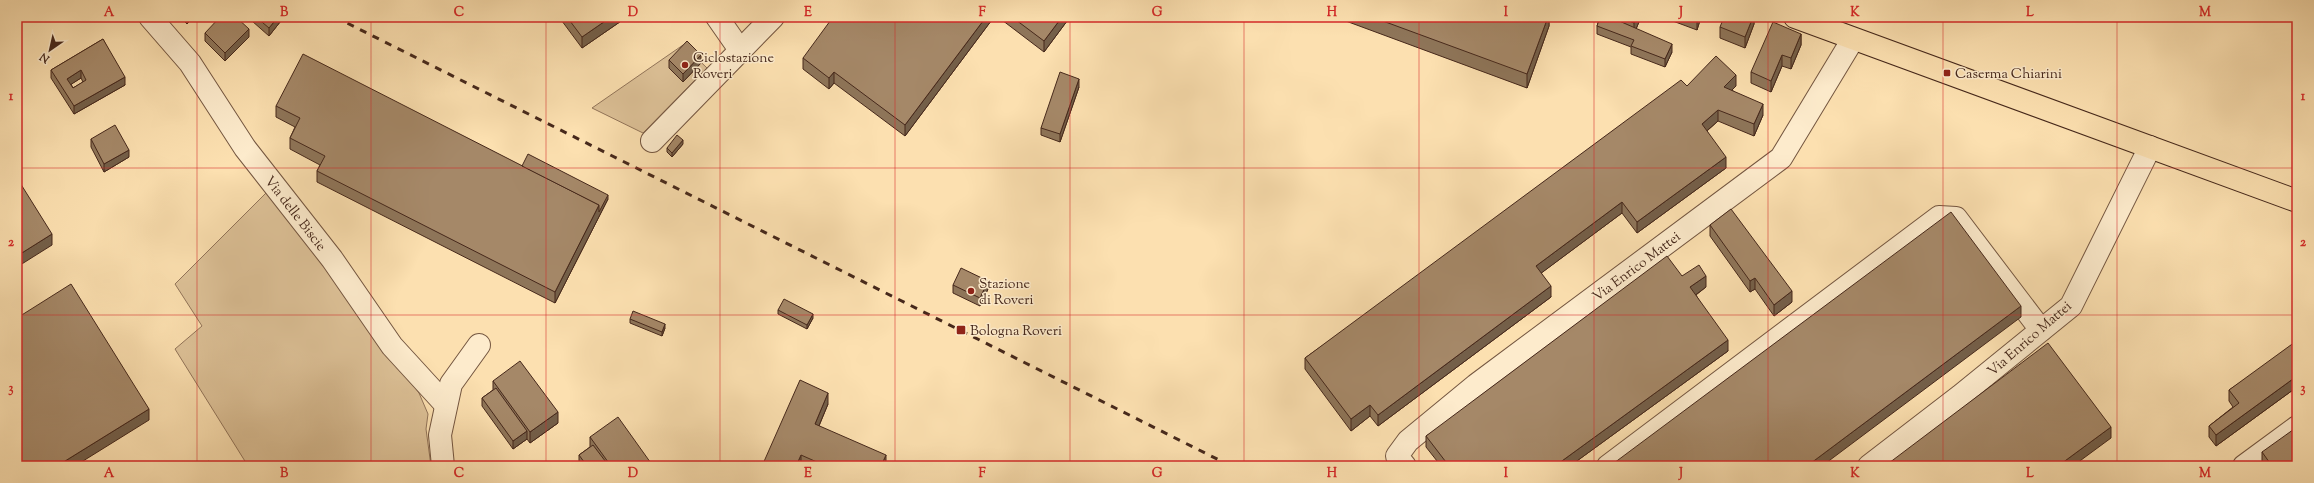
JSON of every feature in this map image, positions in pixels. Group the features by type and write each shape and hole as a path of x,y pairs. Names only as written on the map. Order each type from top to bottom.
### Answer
{"main road":[{"path":"1795,17 2297,201"}],"street":[{"name":"Via delle Biscie","path":"150,17 190,63 245,148 332,259 392,346 446,405"},
{"path":"716,17 740,50"},
{"path":"652,141 773,17"},
{"name":"Via Enrico Mattei","path":"1405,466 1397,456 1408,441 1445,410 1482,380 1781,158 1853,39"},
{"name":"Via Enrico Mattei","path":"1869,466 1960,396 2071,306 2150,147"},
{"path":"1608,466 1939,217 1956,218 2041,330"},
{"path":"443,466 440,435 451,384 479,345"},
{"path":"2244,466 2297,427"}],"shaded area":[{"path":"683,45 707,68 643,133 592,108"},
{"path":"268,191 419,393 428,414 426,429 431,466 248,466 175,349 202,326 175,284"}],"building":[{"path":"220,17 236,17 249,29 225,53 205,33"},
{"path":"256,17 278,17 269,28"},
{"path":"567,17 611,17 582,37"},
{"path":"833,17 986,17 905,125 834,72 829,78 803,58"},
{"path":"1012,17 1062,17 1044,41"},
{"path":"1372,17 1548,17 1527,74"},
{"path":"1600,17 1610,17 1672,44 1665,59 1631,46 1634,40 1597,26"},
{"path":"1620,17 1637,17 1634,23"},
{"path":"1724,17 1753,17 1745,37 1720,27"},
{"path":"1773,22 1801,34 1791,58 1782,55 1771,81 1751,72"},
{"path":"103,39 125,77 74,106 51,70","holes":["81,70 86,80 73,88 67,79"]},
{"path":"687,41 701,55 683,74 669,60"},
{"path":"303,54 599,205 555,292 317,171 325,156 290,138 300,118 276,106"},
{"path":"1716,56 1736,75 1724,87 1763,104 1754,124 1718,110 1702,124 1726,157 1637,222 1622,202 1536,266 1551,286 1378,415 1370,405 1351,419 1305,358 1681,80 1687,86"},
{"path":"1060,72 1079,79 1060,134 1041,128"},
{"path":"115,125 129,150 104,164 91,139"},
{"path":"677,135 683,140 672,153 667,148"},
{"path":"528,154 608,195 599,212 599,205 522,166"},
{"path":"17,178 52,234 17,256"},
{"path":"1731,209 1792,291 1774,305 1755,278 1750,281 1710,225"},
{"path":"1951,212 2021,306 1807,466 1610,466"},
{"path":"1667,256 1682,276 1699,265 1706,276 1690,287 1728,340 1555,466 1449,466 1426,436"},
{"path":"961,268 988,281 980,298 953,285"},
{"path":"71,284 149,409 57,466 17,466 17,318"},
{"path":"784,299 813,314 807,325 778,310"},
{"path":"633,311 665,324 662,332 630,319"},
{"path":"2295,342 2297,345 2297,376 2216,435 2209,426 2239,403 2229,390"},
{"path":"2048,343 2111,427 2058,466 1885,466"},
{"path":"520,361 558,412 530,432 493,381"},
{"path":"800,380 828,393 815,424 886,455 881,466 826,466 801,455 796,466 762,466"},
{"path":"496,388 527,431 513,441 482,398"},
{"path":"618,417 653,466 611,466 590,437"},
{"path":"2297,427 2297,466 2272,466 2262,452"},
{"path":"593,445 609,466 587,466 579,455"},
{"path":"209,461 213,466 201,466"}],"railway":[{"path":"335,17 1231,466"}],"place":[{"name":"Ciclostazione Roveri","path":"685,65"},
{"name":"Caserma Chiarini","path":"1947,73"},
{"name":"Stazione di Roveri","path":"971,291"},
{"name":"Bologna Roveri","path":"961,330"}]}
